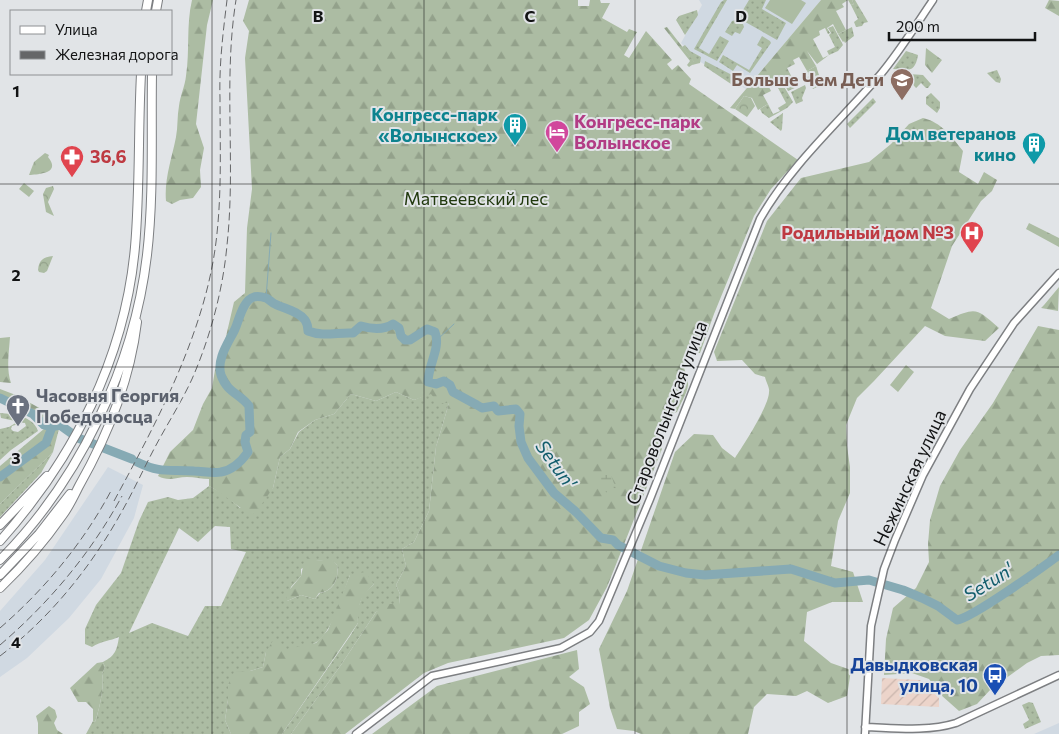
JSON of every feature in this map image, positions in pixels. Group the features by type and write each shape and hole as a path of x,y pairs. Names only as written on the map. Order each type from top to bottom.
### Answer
{"main road":[{"path":"0,541 41,492 73,442 84,421 112,354 132,273 137,226 141,75"},
{"path":"0,588 50,533 64,514 96,456 114,416 130,360 150,226 152,75"},
{"path":"0,560 52,499 84,448 95,427 122,362 141,296"},
{"path":"0,525 62,460"},
{"path":"0,576 39,534 86,475"}],"street":[{"name":"Староволынская улица","path":"356,734 432,676 561,648 590,632 599,621 627,556 760,218 778,191 881,73 910,35 933,0"},
{"name":"Нежинская улица","path":"865,731 870,638 884,569 895,540 923,475 966,396 1014,323 1059,273"},
{"path":"865,731 929,729 947,726 1059,674"}],"shaded area":[{"path":"699,0 821,0 746,89 697,60 681,43 702,5"},
{"path":"108,467 143,485 134,518 101,579 69,618 27,658 0,677 0,611 45,560"},
{"path":"882,678 920,680 939,698 939,707 881,704"},
{"path":"1059,723 1059,734 1034,734"}],"green space":[{"path":"192,0 213,0 207,25 196,124 204,148 200,170 201,187 193,198 180,200 172,204 166,201 166,185 177,133 180,102 185,84"},
{"name":"Матвеевский лес","path":"249,0 578,0 578,6 589,6 590,0 600,0 601,3 610,3 602,18 627,32 629,29 637,32 624,55 629,58 646,31 672,60 667,64 672,70 678,65 691,79 689,84 798,160 771,189 754,216 700,353 686,356 684,360 688,380 686,392 677,412 665,418 658,426 656,436 662,449 607,587 589,620 564,638 448,663 424,673 345,734 291,734 341,665 376,612 389,604 399,604 400,594 396,585 406,566 402,549 414,542 429,511 436,447 449,403 438,403 431,394 414,400 396,392 376,401 351,394 334,414 315,420 298,432 290,449 280,457 273,488 252,515 209,486 209,479 187,477 169,479 158,476 170,452 193,430 203,404 212,388 215,370 224,345 234,302 245,293 247,228 252,189 245,58 249,31 243,21"},
{"path":"727,0 699,48 709,54 720,36 729,41 717,61 694,49 721,2"},
{"path":"749,0 766,0 762,9 786,23 777,40 740,19 740,15"},
{"path":"770,0 801,0 806,3 792,24 765,8"},
{"path":"821,0 848,0 842,4 844,7 836,11 846,30 838,34 833,24 827,28 830,33 828,34 825,28 819,31 820,35 813,39 823,58 829,55 817,64 807,51 816,66 807,71 799,57 793,60 795,64 787,68 797,87 788,91 783,82 777,86 775,84 769,87 771,91 763,95 768,104 758,110 752,98 744,96 735,109 730,108"},
{"path":"848,0 852,0 854,4 851,5"},
{"path":"852,0 855,0 868,22 862,26 856,27 854,22 858,19 851,5 854,4"},
{"path":"1049,0 1059,1 1059,16 1045,8"},
{"path":"697,10 698,15 685,35 676,20 679,16"},
{"path":"736,20 743,24 744,27 740,34 735,32 732,36 725,32 732,21"},
{"path":"833,26 843,45 838,51 829,55 827,51 835,47 828,28"},
{"path":"667,27 695,63 689,67 687,65 690,61 664,28"},
{"path":"852,27 854,36 845,43 843,42 838,34"},
{"path":"762,36 771,43 750,73 737,65 733,71 719,62 723,55 749,70 762,48 757,45"},
{"path":"685,45 690,51 701,57 700,63 692,65 694,62 682,47"},
{"path":"926,48 942,60 932,73 925,65"},
{"path":"906,51 918,55 913,68 907,70 893,69"},
{"path":"705,61 732,75 731,77 737,81 743,82 740,87 737,88 704,66"},
{"path":"816,66 820,78 817,87 813,89 807,77 809,76 807,71"},
{"path":"997,70 1001,79 1000,83 996,82 987,73"},
{"path":"909,74 923,75 931,84 926,88 921,83 916,88 906,77"},
{"path":"782,83 793,102 787,108 769,118 760,109 768,104 773,114 780,111 778,108 786,103 777,86"},
{"path":"805,85 803,101 796,104 791,92"},
{"path":"931,93 940,102 940,108 937,113 926,104 926,97"},
{"path":"744,96 751,98 755,106 747,117 735,109"},
{"path":"873,98 876,102 850,128 847,124"},
{"path":"783,113 782,129 781,131 770,122"},
{"path":"923,118 941,127 963,151 959,172 978,184 984,172 997,180 992,191 981,201 952,246 931,308 949,319 971,311 980,313 999,328 985,341 945,336 925,326 857,398 846,425 850,467 850,493 838,521 831,566 853,572 863,602 832,602 807,612 804,641 831,663 851,670 847,696 828,703 807,691 796,696 767,694 754,707 748,734 641,734 634,731 617,729 610,708 599,649 627,591 675,452 694,434 713,435 722,448 735,458 755,426 768,398 769,389 765,377 755,374 742,360 717,361 714,352 767,221 801,178 869,162 891,144 909,124"},
{"path":"45,153 49,155 51,169 47,172 29,175 34,162"},
{"path":"24,183 34,191 29,197 19,189"},
{"path":"53,186 54,189 48,202 54,216 46,212 43,194 46,188"},
{"path":"1029,223 1059,238 1059,247 1026,229"},
{"path":"53,256 47,271 44,273 39,272 41,261"},
{"path":"1059,287 1058,311 1041,308 1044,305"},
{"path":"1038,326 1059,330 1059,655 1041,656 1027,663 991,689 977,704 959,711 941,695 929,679 912,673 884,675 886,639 893,608 916,588 929,562 930,520 940,486 960,450 993,403"},
{"path":"10,337 8,366 11,383 0,382 0,338"},
{"path":"906,365 914,372 898,392 890,385"},
{"path":"0,389 21,397 15,404 0,398"},
{"path":"396,392 414,400 431,393 449,403 436,447 429,511 414,542 402,549 406,566 396,585 400,594 399,604 376,612 341,665 291,734 282,734 358,623 358,608 363,594 374,584 350,575 332,622 321,638 315,643 304,647 266,652 263,667 250,671 228,685 225,720 231,734 86,734 93,721 95,722 98,711 102,691 102,674 105,667 103,662 115,652 119,637 92,647 85,644 85,629 96,605 121,573 139,521 148,502 168,497 178,500 193,498 209,486 224,494 240,508 273,488 280,457 290,449 299,432 315,420 334,414 351,394 376,401","holes":["215,526 230,527 231,549 246,552 221,606 205,606 188,636 152,623 129,633 179,528 198,542","331,560 337,565 337,570 336,579 329,590 320,593 315,599 301,595 287,601 291,587 301,576 301,569 316,561"]},
{"path":"25,400 43,410 60,425 53,452 0,504 0,466 45,428 22,411"},
{"path":"0,413 17,415 27,419 36,426 38,431 0,460 0,429 9,427 17,422 22,423 12,426 11,429 13,431 18,432 26,426 25,423 1,418"},
{"path":"53,452 41,473 0,517 0,504"},
{"path":"601,475 611,475 616,489 610,494 602,490 597,482"},
{"path":"308,558 316,561 331,559 337,565 336,579 332,587 319,593 315,599 301,595 287,601 286,594 301,576 304,562"},
{"path":"365,572 374,584 361,601 358,623 282,734 231,734 225,720 228,685 234,672 250,671 263,667 266,652 274,639 287,649 316,643 328,630 350,575"},
{"path":"577,650 579,669 569,677 584,687 590,704 579,712 579,726 562,734 372,734 437,686"},
{"path":"103,662 105,667 102,674 102,691 95,722 93,721 93,709 86,702 78,702 70,688 97,663"},
{"path":"1029,702 1033,703 1041,722 1025,729 1023,724 1029,720 1022,705"},
{"path":"49,706 55,710 57,717 54,723 57,730 63,734 38,734 36,716"}],"waterway":[{"path":"266,298 271,233"},
{"name":"Setun'","path":"137,462 159,470 218,473 233,467 248,452 245,442 246,435 250,432 249,406 227,386 221,375 220,363 244,306 250,299 260,297 299,314 306,321 308,331 314,333 353,333 361,326 377,328 393,324 399,328 401,336 405,340 410,340 427,329 435,332 436,344 428,382 436,384 444,381 450,385 453,392 482,408 494,406 498,411 516,409 520,414 521,442 528,458 554,493 601,538 613,540 618,545 659,566 686,573 705,575 791,569 835,583 869,580 922,598 938,606 957,620 992,602 1059,555"},
{"path":"438,339 454,324"},
{"path":"0,398 33,414 44,425 52,427"},
{"name":"Setun'","path":"60,420 60,425"},
{"name":"Setun'","path":"0,477 46,443 52,427 60,425 78,438 132,459"}],"railway":[{"path":"114,501 147,440 177,376 190,343 210,276 216,242 219,206 220,73 227,0"},
{"path":"0,656 36,625 52,608 83,572 96,553 125,505 183,397 205,347 219,296 227,245 230,184 230,61 236,0"},
{"path":"0,628 33,597 62,564 89,528 112,489"},
{"path":"0,645 35,612 68,576 97,537 122,496"}],"place":[{"name":"Больше Чем Дети","path":"902,101"},
{"name":"Конгресс-парк «Волынское»","path":"515,146"},
{"name":"Конгресс-парк Волынское","path":"557,153"},
{"name":"Дом ветеранов кино","path":"1034,165"},
{"name":"36,6","path":"72,178"},
{"name":"Родильный дом №3","path":"972,254"},
{"name":"Часовня Георгия Победоносца","path":"18,427"},
{"name":"Давыдковская улица, 10","path":"995,696"}]}
